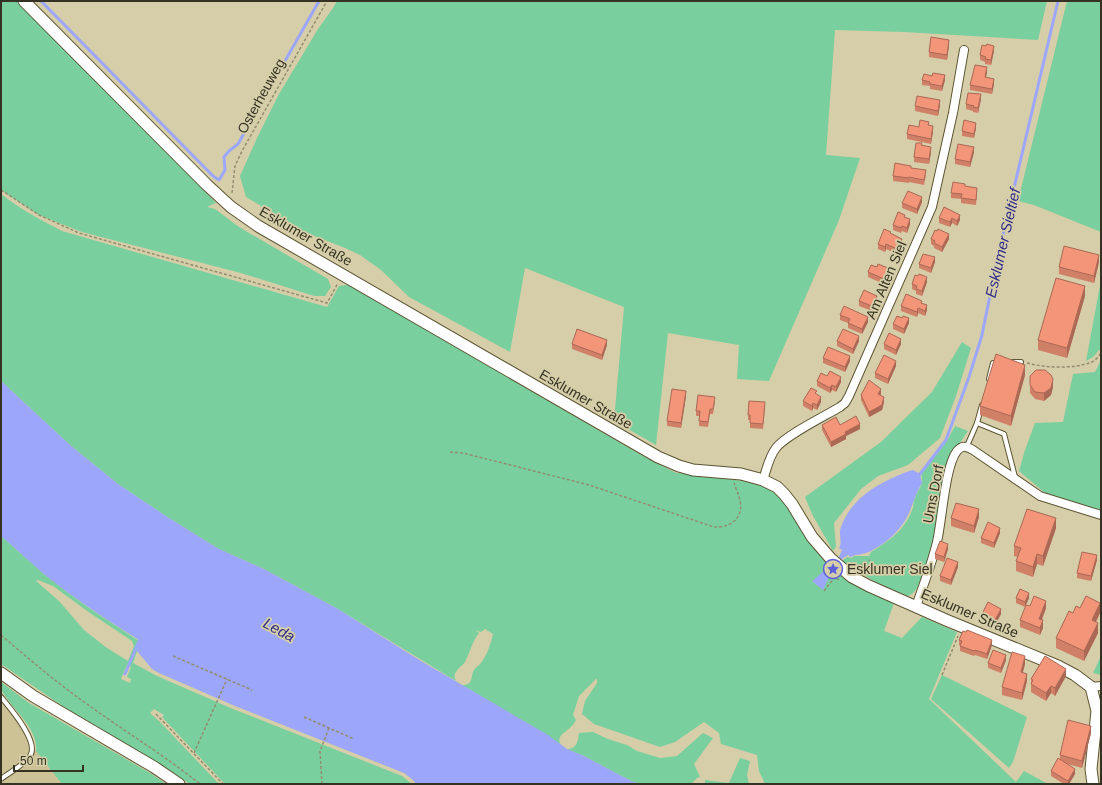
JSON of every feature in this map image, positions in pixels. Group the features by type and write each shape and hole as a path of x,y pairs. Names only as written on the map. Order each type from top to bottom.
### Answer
{"street":[{"name":"Esklumer Straße","path":"24,1 207,185 231,207 258,226 658,457 693,470 746,475 763,480 777,487 792,504 812,537 831,559 837,572 852,577 962,627 1058,666 1096,687 1097,721 1091,768 1093,784"},
{"name":"Am Alten Siel","path":"763,480 772,455 778,446 786,439 840,407 845,403 849,396 932,207 954,106 964,50"},
{"path":"966,446 1040,496 1101,515"},
{"name":"Ums Dorf","path":"916,607 937,541 951,466 956,452 962,447 966,446"},
{"path":"1,673 33,696 154,767 179,784"}],"lane":[{"path":"1007,362 1021,362"},
{"path":"987,386 993,363 1000,363"},
{"path":"966,446 977,423 983,401"},
{"path":"977,423 1004,434 1015,478"},
{"path":"1,697 22,724 32,747 31,755 1,779"}],"path":[{"name":"Osterheuweg","path":"231,207 233,174 235,166 327,1"},
{"path":"1,190 39,215 79,233 327,303 343,275"},
{"path":"1021,362 1039,367 1069,366 1094,362 1101,353"},
{"path":"450,452 463,453 589,485 714,527 721,527 733,523 738,517 740,502 730,474"},
{"path":"860,565 870,560"},
{"path":"824,591 837,572"},
{"path":"942,674 962,627"},
{"path":"1,635 86,704 171,762 200,784"},
{"path":"173,656 252,690"},
{"path":"194,753 227,679"},
{"path":"156,714 223,784"},
{"path":"304,717 354,739"},
{"path":"322,784 320,751 329,728"}],"shaded area":[{"path":"1,697 13,712 33,747 62,784 1,784"}],"green space":[{"path":"1,1 18,1 216,203 207,207 215,209 239,227 328,279 331,287 325,296 314,296 241,273 82,232 39,215 1,190"},
{"path":"337,1 1047,1 1038,40 904,32 835,30 826,155 860,158 839,220 769,381 737,379 739,345 668,333 656,445 614,421 624,307 525,268 510,352 409,297 381,270 360,255 302,231 246,197 240,176 257,138 279,94 318,29"},
{"path":"1067,1 1101,1 1101,232 1034,205 1018,201"},
{"path":"1,194 23,209 62,231 327,307 339,286 351,286 641,455 676,473 707,475 753,483 771,490 787,502 832,565 826,572 812,581 822,589 830,575 829,574 834,568 860,587 894,603 884,631 902,638 922,617 957,632 929,699 1016,782 1024,771 1048,784 765,784 759,771 757,755 721,744 719,733 704,722 675,742 660,747 594,724 582,714 585,701 597,683 597,678 579,696 573,715 576,720 560,737 559,740 561,746 547,735 462,685 466,685 470,682 474,670 481,663 487,653 493,634 485,629 481,632 475,630 479,633 465,662 455,673 454,676 456,681 338,609 264,569 219,549 169,518 118,484 70,445 1,381"},
{"path":"1101,280 1101,348 1093,357 1086,361"},
{"path":"962,342 971,348 956,396 940,438 908,465 878,476 861,489 834,523 836,547 833,551 812,514 805,497 881,442 932,392"},
{"path":"1101,360 1101,512 1045,493 1019,471 1035,423 1063,422 1073,374 1095,372"},
{"path":"955,426 968,431 951,456 931,554 917,588 908,596 880,585 842,561 847,557 869,556 871,552 890,540 905,524 913,508 914,500 921,484 921,474 947,441"},
{"path":"1,536 67,592 139,641 417,778 140,649 137,651 133,663 157,676 233,709 402,776 412,784 225,784 162,717 164,715 154,709 150,713 219,784 190,784 67,709 1,664","holes":["38,580 53,586 132,641 134,646 128,661 107,648 84,630 59,601 36,581","127,665 131,667 127,677 131,679 130,683 121,679"]},
{"path":"1101,656 1101,675 1093,673"},
{"path":"942,675 1027,717 1013,762 1009,768 931,699"},
{"path":"1,682 29,703 150,773 166,784 62,784 36,751 36,743 29,727 1,690"},
{"path":"593,732 627,745 637,751 660,758 677,756 703,733 713,738 694,764 700,777 691,784 640,784 567,749 575,746 579,733"},
{"path":"740,758 750,761 747,775 749,784 705,784 705,780 729,783"}],"water":[{"name":"Leda","path":"1,381 70,445 118,484 169,518 219,549 264,569 338,609 421,661 548,735 567,749 640,784 416,784 404,773 235,706 152,669 137,651 139,640 56,584 1,536"},
{"path":"913,470 920,474 922,483 907,517 896,532 887,541 871,551 850,557 848,555 842,559 830,574 823,590 812,581 825,570 827,571 839,557 842,550 839,548 841,543 841,527 845,517 857,502 880,484"}],"building":[{"path":"931,37 949,40 947,55 929,52"},
{"path":"987,44 994,46 991,60 985,59 986,57 980,55 982,45 986,46"},
{"path":"975,65 987,67 985,77 994,79 992,89 970,85"},
{"path":"933,73 945,75 942,86 930,84 930,82 922,80 924,74 932,76"},
{"path":"968,93 981,94 978,108 966,104"},
{"path":"917,96 940,100 938,111 915,106"},
{"path":"920,120 929,122 928,125 933,126 931,139 907,134 909,125 919,127"},
{"path":"964,120 976,123 974,134 962,131"},
{"path":"916,143 922,143 921,145 931,147 929,159 914,157"},
{"path":"958,144 974,147 970,162 955,159"},
{"path":"895,163 911,166 911,168 926,170 924,180 893,176"},
{"path":"953,182 977,188 976,200 961,198 962,194 951,193"},
{"path":"908,191 922,197 917,209 902,203"},
{"path":"944,207 960,215 957,221 952,218 950,222 939,218"},
{"path":"898,212 905,215 904,217 910,219 907,228 902,226 901,228 893,225"},
{"path":"884,229 902,239 897,249 886,244 885,247 878,244"},
{"path":"938,229 949,234 942,247 934,243 935,241 931,239 935,230 937,231"},
{"path":"1064,246 1099,255 1094,276 1059,267"},
{"path":"923,254 935,257 931,268 919,264"},
{"path":"878,264 888,268 884,279 868,272 871,265 877,267"},
{"path":"919,274 927,277 922,291 916,289 917,286 912,284 915,275 918,276"},
{"path":"1056,278 1085,286 1067,348 1038,340"},
{"path":"864,290 877,296 872,306 859,301"},
{"path":"906,294 922,301 921,303 927,305 925,311 918,308 917,312 901,306"},
{"path":"844,306 868,317 862,329 848,323 850,319 840,315"},
{"path":"897,316 909,318 904,329 893,324"},
{"path":"577,329 607,340 602,355 572,344"},
{"path":"843,329 859,336 853,349 837,341"},
{"path":"889,333 901,339 896,350 884,344"},
{"path":"828,347 850,356 845,367 823,358"},
{"path":"996,354 1025,365 1011,416 980,406"},
{"path":"884,355 896,361 888,379 875,373"},
{"path":"1036,370 1045,370 1053,379 1051,388 1044,393 1035,392 1030,385 1030,376"},
{"path":"830,371 841,377 836,387 832,385 830,388 817,381 821,373 827,376"},
{"path":"869,380 881,389 878,394 884,397 882,405 869,412 861,395"},
{"path":"811,388 817,391 815,393 821,397 817,405 813,403 812,406 803,401"},
{"path":"672,389 686,391 681,423 667,421"},
{"path":"698,395 715,397 713,409 710,409 708,422 699,421 700,411 696,411"},
{"path":"749,401 765,402 763,424 750,423 750,415 748,415"},
{"path":"856,416 860,424 831,442 822,425 836,417 840,425"},
{"path":"956,503 979,509 974,526 951,518"},
{"path":"1027,509 1056,518 1043,556 1037,554 1033,567 1016,561 1021,548 1014,546"},
{"path":"988,522 1000,528 994,543 981,538"},
{"path":"940,541 948,544 944,557 935,554"},
{"path":"1082,552 1097,555 1091,576 1077,573"},
{"path":"947,558 958,562 951,580 940,576"},
{"path":"1020,589 1029,593 1025,602 1016,598"},
{"path":"1034,596 1046,601 1039,619 1043,620 1040,628 1020,620 1026,605 1030,606"},
{"path":"1086,596 1100,603 1092,620 1098,623 1084,651 1056,638 1069,611 1073,613 1076,606 1080,608"},
{"path":"988,602 1001,609 995,620 982,614"},
{"path":"967,630 992,640 987,654 960,646 962,641 959,640 963,631 966,632"},
{"path":"993,650 1006,655 1001,668 988,663"},
{"path":"1012,652 1025,656 1021,672 1027,674 1022,693 1002,687"},
{"path":"1045,656 1066,669 1055,688 1051,686 1046,693 1031,684 1033,680 1031,679"},
{"path":"1068,720 1091,726 1082,761 1060,755"},
{"path":"1058,758 1075,769 1068,781 1051,771"}],"waterway":[{"path":"41,1 213,176 219,180 225,170 224,157 238,144 319,1"},
{"name":"Esklumer Sieltief","path":"920,474 946,440 969,377 982,335 998,256 1058,1"},
{"path":"125,674 139,641"}],"place":[{"name":"Esklumer Siel","path":"833,569"}]}
